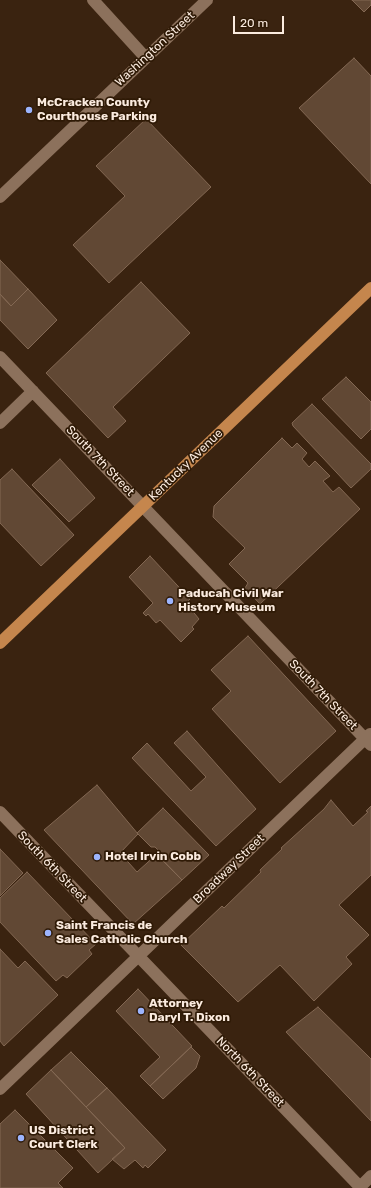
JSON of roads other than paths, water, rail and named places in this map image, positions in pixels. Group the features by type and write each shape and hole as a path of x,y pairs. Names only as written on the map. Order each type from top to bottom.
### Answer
{"main road":[{"name":"Kentucky Avenue","path":"0,643 371,288"}],"street":[{"path":"93,0 145,57"},
{"name":"Washington Street","path":"0,197 145,57 207,0"},
{"name":"South 7th Street","path":"0,357 369,739"},
{"path":"0,423 33,391"},
{"name":"Broadway Street","path":"0,1089 138,956 369,739"},
{"name":"South 6th Street","path":"1,817 138,956"},
{"name":"North 6th Street","path":"138,956 360,1188"},
{"path":"360,1188 371,1176"}],"place":[{"name":"McCracken County Courthouse Parking","path":"29,110"},
{"name":"Paducah Civil War History Museum","path":"170,601"},
{"name":"Hotel Irvin Cobb","path":"97,857"},
{"name":"Saint Francis de Sales Catholic Church","path":"48,933"},
{"name":"Attorney Daryl T. Dixon","path":"141,1011"},
{"name":"US District Court Clerk","path":"21,1138"}]}
